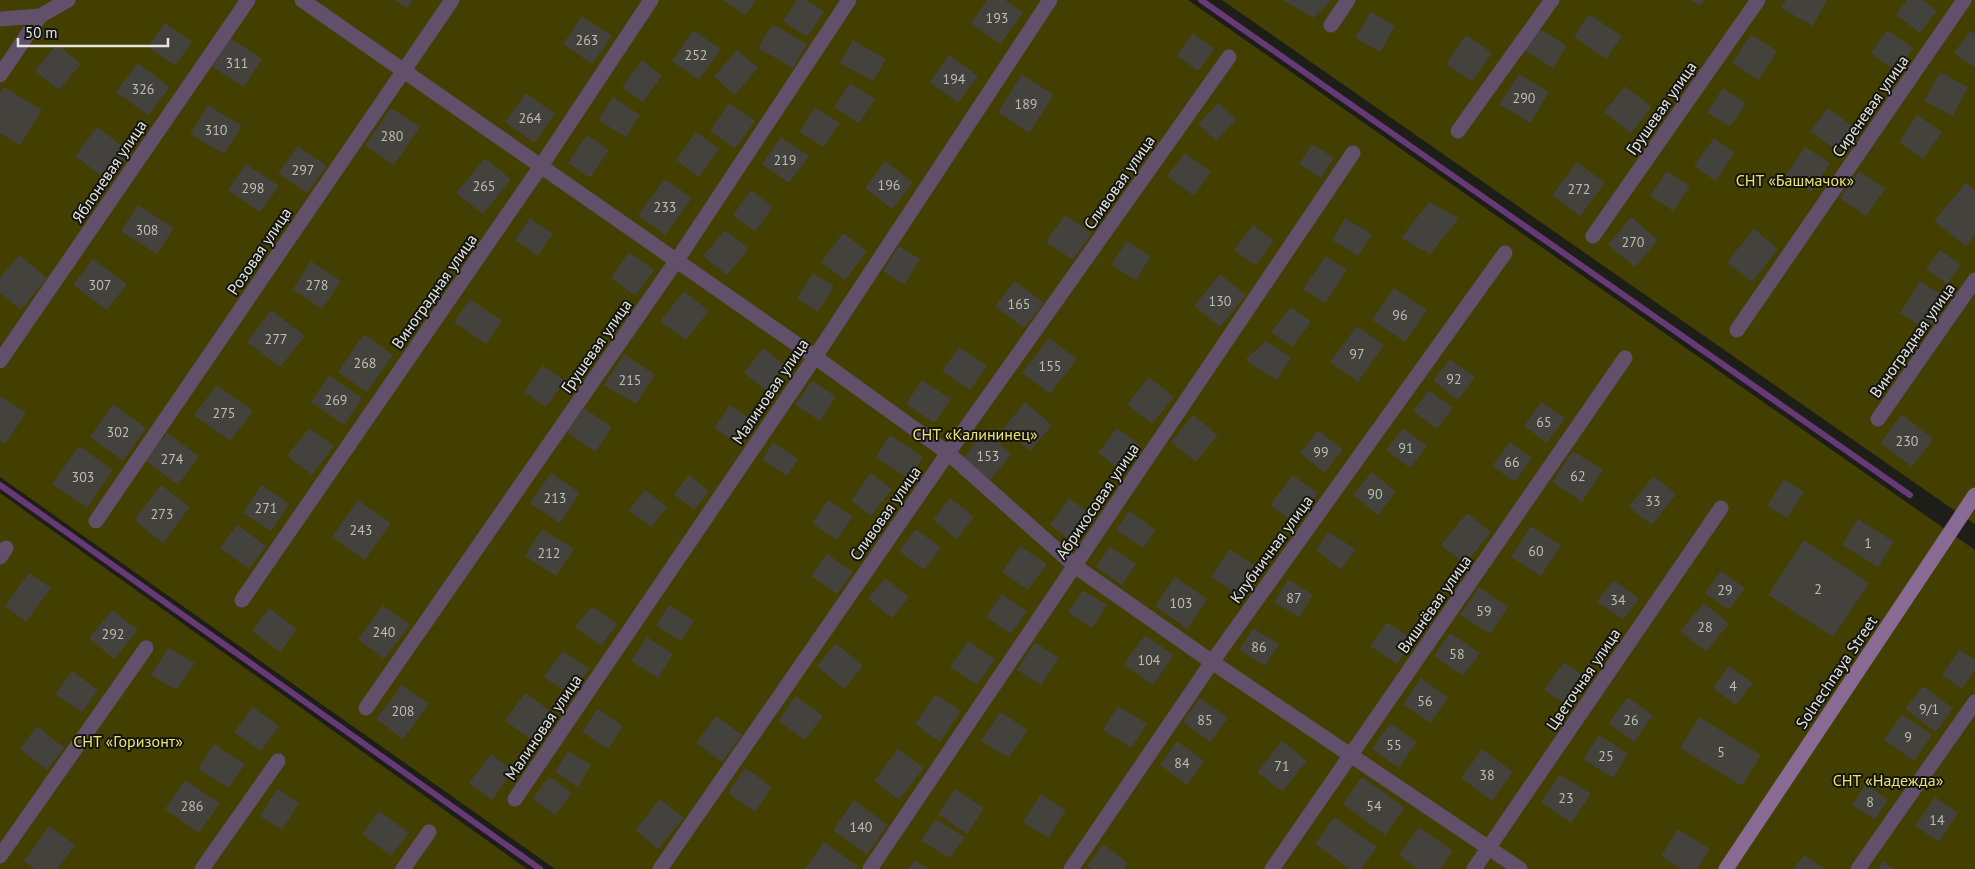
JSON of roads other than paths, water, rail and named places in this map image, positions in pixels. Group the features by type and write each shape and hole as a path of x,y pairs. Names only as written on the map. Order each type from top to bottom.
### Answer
{"street":[{"path":"0,19 40,16 68,0"},
{"name":"Яблоневая улица","path":"0,361 248,0"},
{"path":"302,0 677,260 948,453 1075,566 1212,662 1520,869"},
{"name":"Розовая улица","path":"96,521 402,70 452,0"},
{"name":"Виноградная улица","path":"242,600 541,166 651,0"},
{"name":"Грушевая улица","path":"366,708 677,260 850,0"},
{"name":"Малиновая улица","path":"515,799 815,357 1050,0"},
{"path":"1331,25 1348,0"},
{"path":"1458,131 1552,0"},
{"name":"Грушевая улица","path":"1593,236 1758,0"},
{"name":"Сиреневая улица","path":"1737,330 1964,0"},
{"path":"0,75 40,16"},
{"name":"Сливовая улица","path":"660,869 948,453 1229,57"},
{"name":"Абрикосовая улица","path":"870,869 1353,153"},
{"name":"Клубничная улица","path":"1071,869 1212,662 1505,253"},
{"name":"Виноградная улица","path":"1878,419 1975,280"},
{"name":"Вишнёвая улица","path":"1272,869 1625,358"},
{"name":"Solnechnaya Street","path":"1726,869 1975,495"},
{"name":"Цветочная улица","path":"1474,869 1721,508"},
{"path":"0,856 146,648"},
{"path":"1858,869 1975,702"},
{"path":"202,869 278,761"},
{"path":"403,869 429,832"}],"waterway":[{"path":"1201,0 1910,495"},
{"path":"0,485 540,869"}],"park label":[{"name":"СНТ «Башмачок»","path":"1795,180"},
{"name":"СНТ «Калининец»","path":"975,434"},
{"name":"СНТ «Горизонт»","path":"128,741"},
{"name":"СНТ «Надежда»","path":"1888,780"}]}
